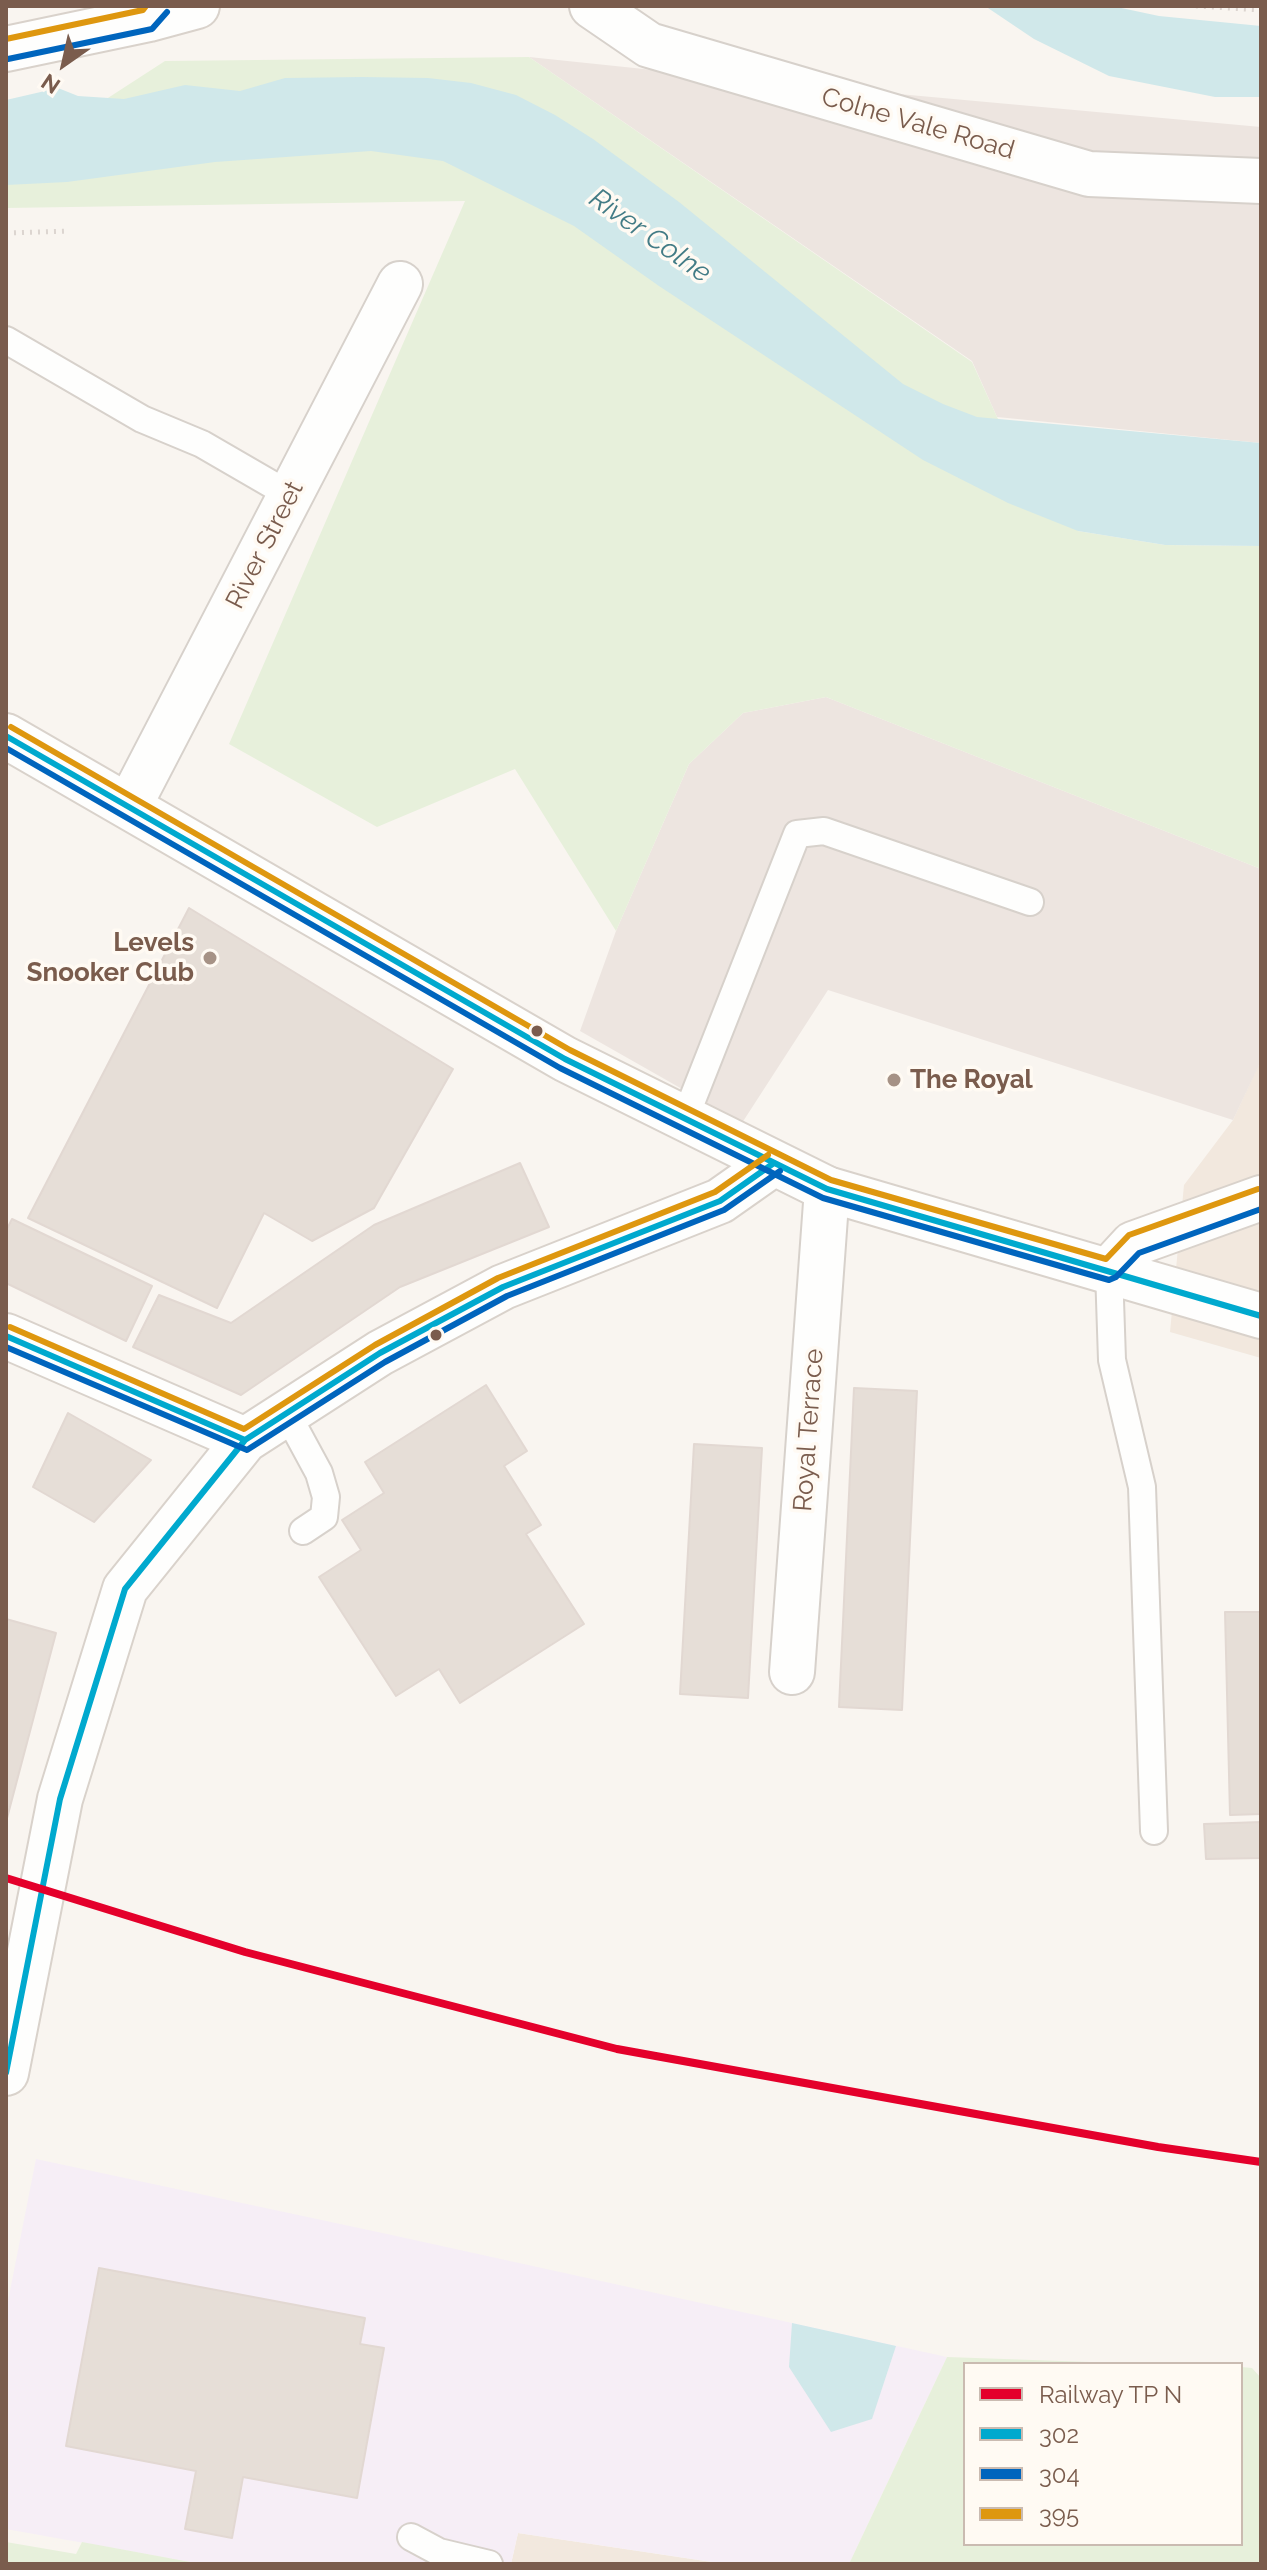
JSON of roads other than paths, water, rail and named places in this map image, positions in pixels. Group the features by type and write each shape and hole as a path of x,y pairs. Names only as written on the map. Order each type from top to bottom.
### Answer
{"street":[{"path":"6,49 154,13 197,6"},
{"name":"Colne Vale Road","path":"592,6 649,45 1089,174 1261,181"},
{"name":"River Street","path":"129,806 400,284"},
{"path":"6,736 565,1059 827,1189 1261,1316"},
{"path":"6,2073 60,1799 125,1589 245,1440 380,1353 503,1287 720,1201 774,1163"},
{"name":"Royal Terrace","path":"792,1672 827,1189"},
{"path":"1109,1270 1133,1244 1261,1198"},
{"path":"6,1336 245,1440"}],"lane":[{"path":"6,340 142,419 202,444 290,495"},
{"path":"685,1118 797,834 824,831 1030,902"},
{"path":"1109,1270 1112,1360 1142,1487 1154,1831"},
{"path":"286,1412 319,1473 326,1497 324,1517 303,1531"},
{"path":"411,2537 439,2552 489,2564"}],"water":[{"path":"985,6 1112,6 1159,16 1261,26 1261,97 1215,97 1109,76 1034,39"},
{"name":"River Colne","path":"285,78 428,78 471,83 516,95 555,115 679,202 903,384 943,404 977,417 1261,443 1261,546 1165,545 1078,531 1008,503 923,460 659,286 574,226 443,161 371,151 215,162 67,182 6,185 6,100 58,88 78,96 124,99 185,85 240,91"},
{"path":"792,2323 896,2346 872,2419 831,2432 789,2367"}],"place":[{"name":"Levels Snooker Club","path":"210,958"},
{"name":"The Royal","path":"894,1080"}]}
